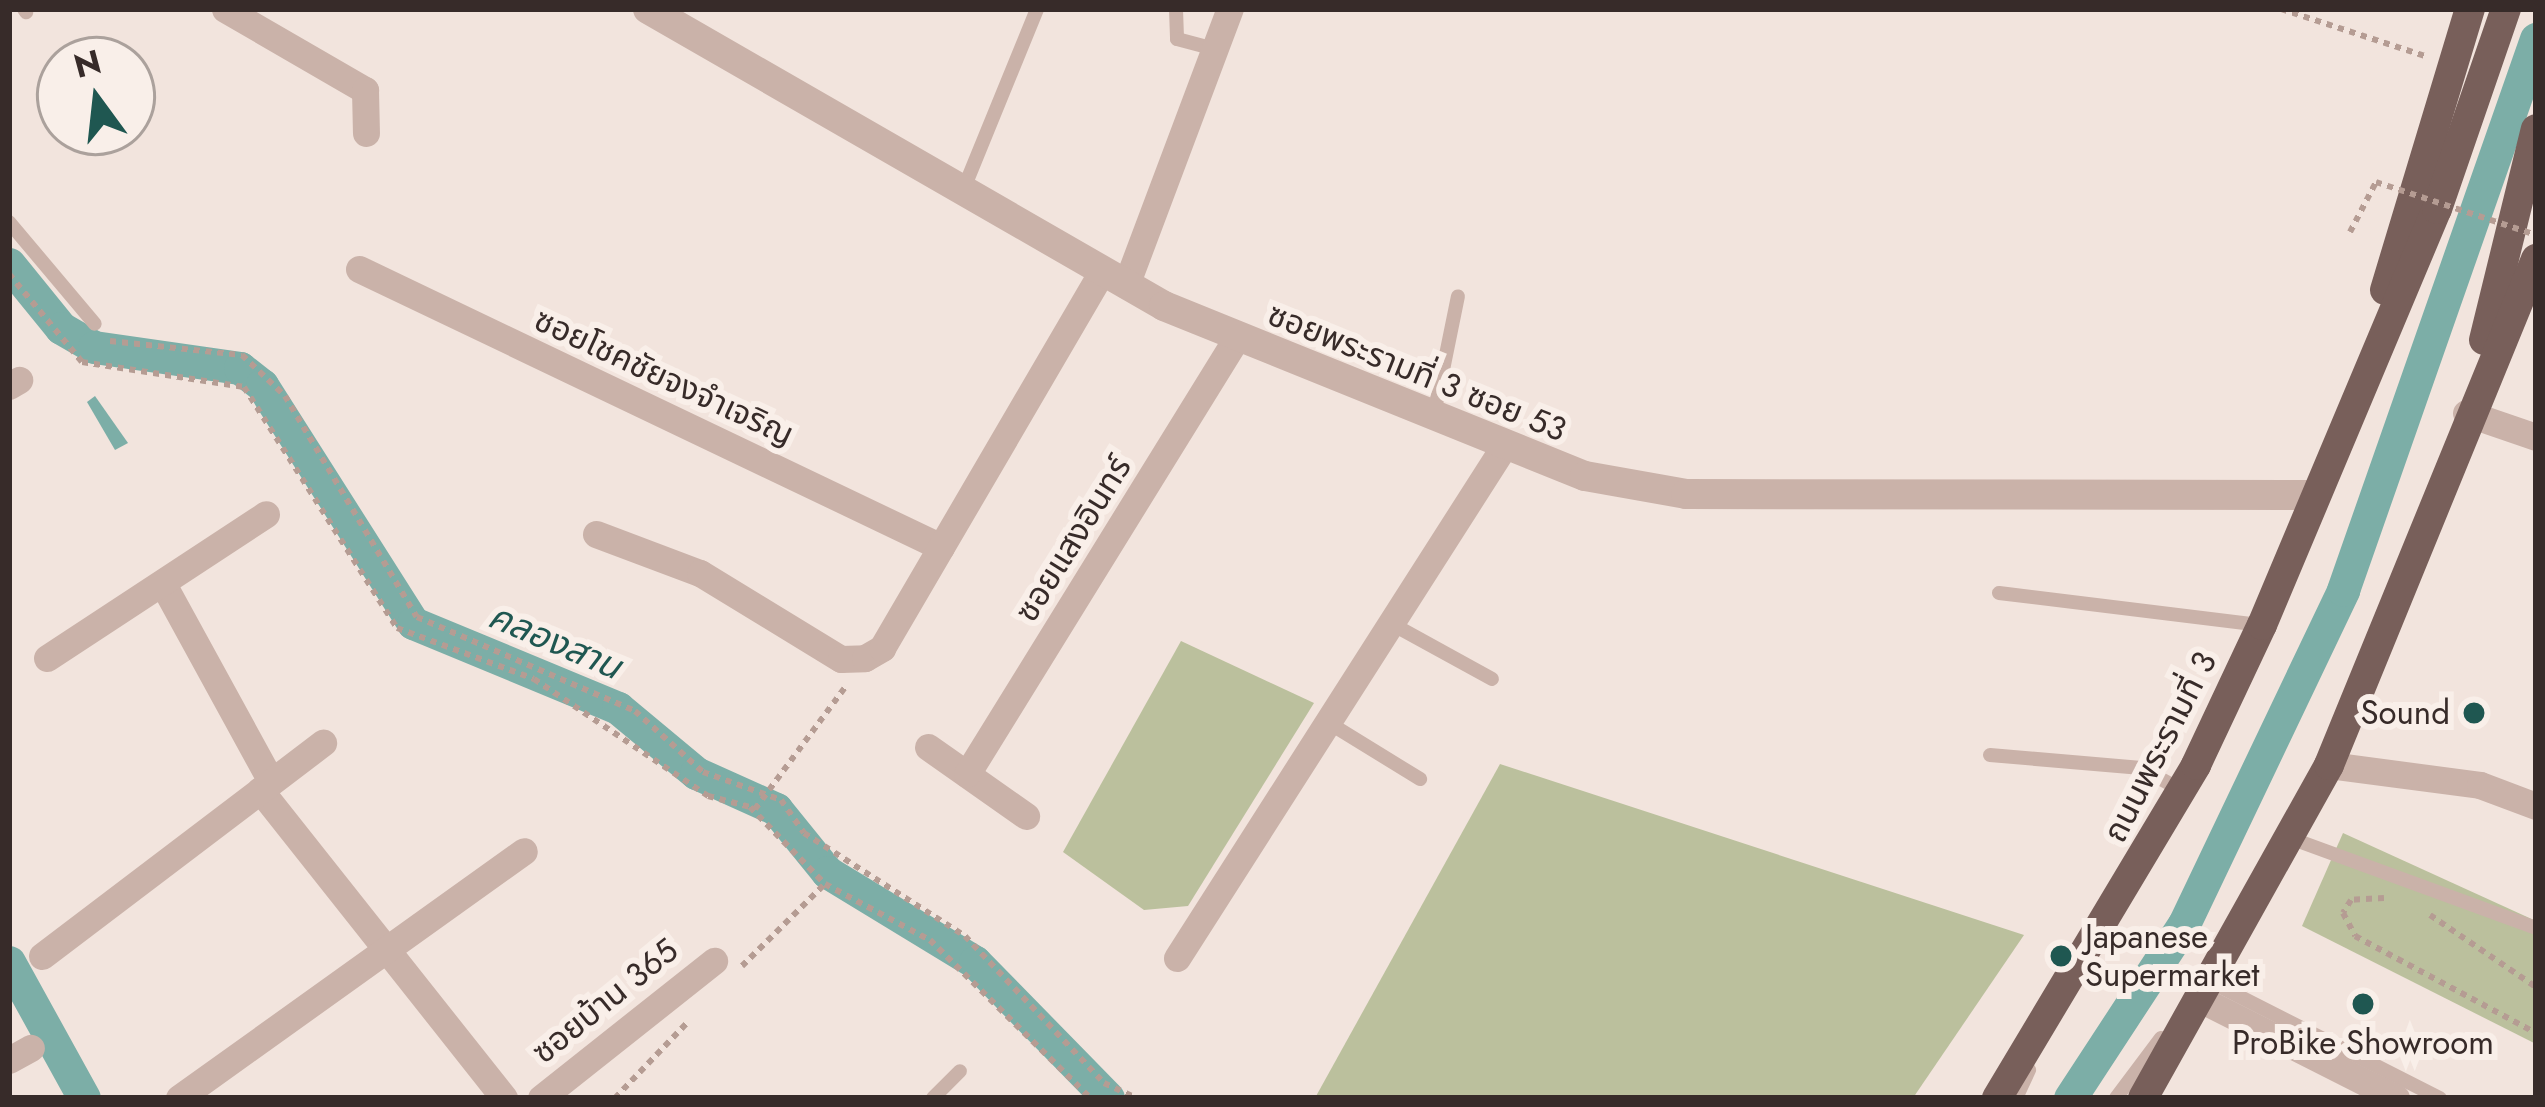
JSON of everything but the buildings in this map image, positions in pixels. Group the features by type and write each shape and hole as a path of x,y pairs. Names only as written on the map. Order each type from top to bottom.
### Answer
{"main road":[{"name":"ถนนพระรามที่ 3","path":"2351,411 2470,9"},
{"name":"ถนนพระรามที่ 3","path":"1997,1098 2049,1025 2181,790 2262,625 2351,411 2506,9"},
{"path":"2469,406 2536,129"},
{"path":"2143,1098 2329,765 2469,406 2536,259"}],"street":[{"path":"224,9 365,90 366,133"},
{"name":"ซอยพระรามที่ 3 ซอย 53","path":"648,9 1114,278 1236,339 1433,418 1501,451 1685,494 2316,495"},
{"path":"596,534 700,573 841,659 865,658 882,648 941,547 1114,278 1231,9"},
{"name":"ซอยโชคชัยจงจำเจริญ","path":"359,269 941,547"},
{"name":"ซอยแสงอินทร์","path":"967,774 1236,339"},
{"path":"2469,406 2536,437"},
{"path":"1177,958 1501,451"},
{"path":"47,658 266,514"},
{"path":"163,584 265,785 386,954 504,1098"},
{"path":"42,956 323,743"},
{"path":"928,747 1026,816"},
{"path":"2329,765 2480,785 2536,806"},
{"path":"179,1098 524,851"},
{"name":"ซอยบ้าน 365","path":"542,1098 714,961"},
{"path":"2208,978 2396,1098"}],"lane":[{"path":"962,194 1037,9"},
{"path":"1176,9 1177,39 1215,50"},
{"path":"9,222 95,324"},
{"path":"1433,418 1458,296"},
{"path":"1999,593 2262,625"},
{"path":"1392,624 1492,679"},
{"path":"1329,723 1420,779"},
{"path":"1990,754 2141,768 2181,790"},
{"path":"2290,838 2536,928"},
{"path":"2116,1098 2208,978 2440,1098"},
{"path":"2016,1098 2049,1025"},
{"path":"933,1098 960,1071"}],"path":[{"path":"2281,9 2452,65"},
{"path":"2350,232 2376,182 2536,235"},
{"path":"9,274 82,362 244,387 397,628 533,680 708,796 755,810 825,884 930,940 1090,1098"},
{"path":"104,341 242,355 285,396 417,617 635,710 703,772 773,798 804,833 965,937 1104,1083 1136,1098"},
{"path":"755,810 773,798 865,658"},
{"path":"2395,900 2351,900 2345,925 2536,1033"},
{"path":"2409,905 2536,987"}],"green space":[{"path":"1181,641 1314,703 1188,906 1144,910 1063,852"},
{"path":"1500,764 2024,935 1913,1098 1315,1098"},
{"path":"2343,833 2536,921 2536,1044 2302,926"}],"water":[{"path":"95,396 128,443 115,450 87,402"}],"waterway":[{"path":"2070,1098 2184,924 2343,590 2536,39"},
{"name":"คลองสาน","path":"9,264 61,328 94,347 240,368 262,385 413,623 618,708 696,773 776,809 827,872 975,962 1108,1098"},
{"path":"9,962 84,1098"}],"place":[{"name":"Sound","path":"2474,713"},
{"name":"Japanese Supermarket","path":"2061,956"},
{"name":"ProBike Showroom","path":"2363,1004"}]}
